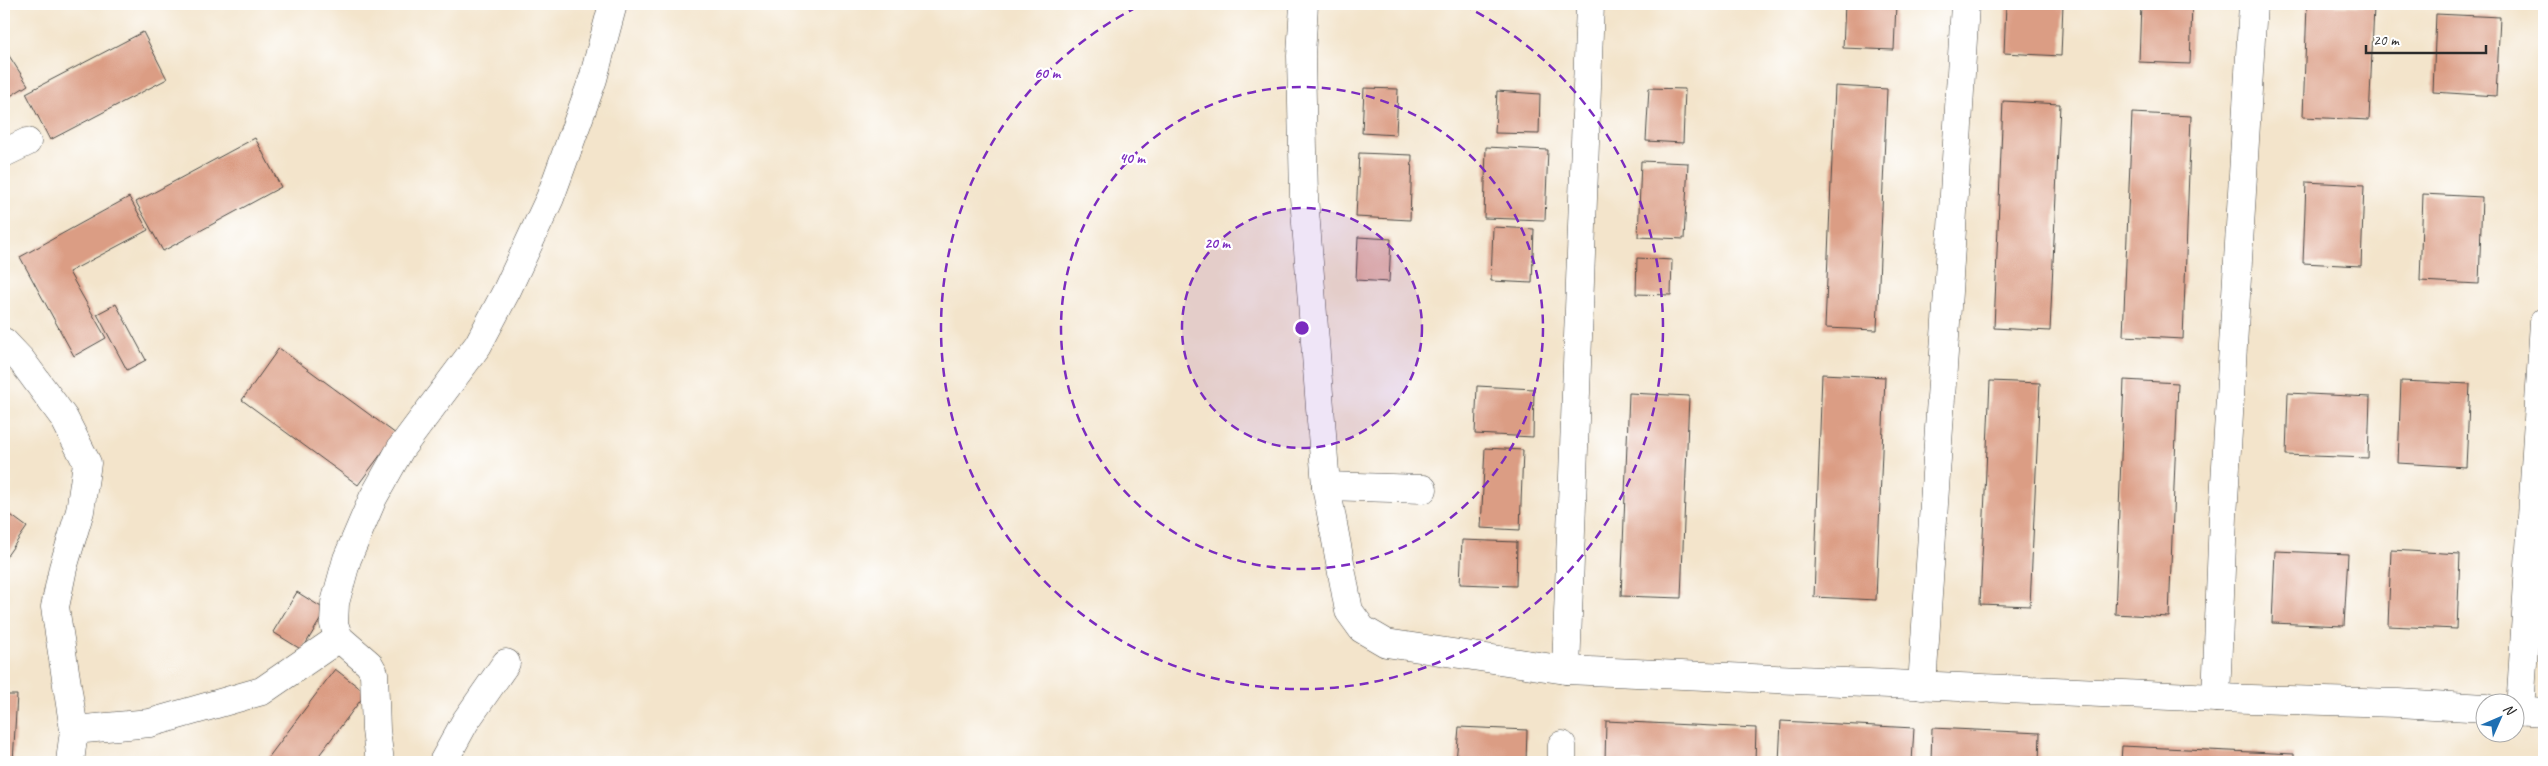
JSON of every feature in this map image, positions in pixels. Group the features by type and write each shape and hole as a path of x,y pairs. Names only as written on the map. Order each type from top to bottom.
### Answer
{"lane":[{"path":"380,762 376,730 374,673 369,664 339,638 334,624 335,603 347,558 373,498 401,448 478,345 507,290 550,198 593,79 613,4"},
{"path":"1304,4 1301,56 1304,197 1326,486 1349,611 1362,629 1386,643 1566,670 2476,707"},
{"path":"1566,670 1590,4"},
{"path":"1922,686 1952,236 1965,4"},
{"path":"2216,698 2224,508 2253,4"},
{"path":"2527,711 2544,322"},
{"path":"4,342 22,361 64,418 87,463 80,511 63,568 55,607 74,730 70,762"},
{"path":"1326,486 1423,489"},
{"path":"74,730 150,723 262,691 339,638"},
{"path":"443,762 465,722 506,663"}],"building":[{"path":"1845,4 1896,4 1894,50 1843,48"},
{"path":"2006,4 2063,4 2061,56 2004,53"},
{"path":"2141,4 2192,4 2190,64 2139,62"},
{"path":"2307,4 2374,7 2369,120 2303,117"},
{"path":"2436,14 2500,17 2496,96 2433,92"},
{"path":"143,32 167,79 50,140 26,93"},
{"path":"4,48 28,85 4,100"},
{"path":"1835,86 1887,89 1877,330 1825,328"},
{"path":"1364,88 1398,89 1396,135 1362,133"},
{"path":"1649,88 1685,89 1683,143 1646,141"},
{"path":"1497,91 1540,94 1539,134 1495,133"},
{"path":"2003,101 2060,104 2050,331 1994,328"},
{"path":"2132,113 2191,116 2183,339 2123,336"},
{"path":"255,138 281,187 163,251 136,202"},
{"path":"1486,147 1548,150 1545,220 1484,218"},
{"path":"1359,153 1412,155 1410,220 1356,217"},
{"path":"1641,161 1688,163 1684,239 1638,237"},
{"path":"2306,182 2364,185 2361,266 2303,263"},
{"path":"2423,194 2482,197 2479,284 2420,281"},
{"path":"129,197 148,230 69,272 106,338 74,356 20,257"},
{"path":"1493,227 1534,229 1532,283 1491,281"},
{"path":"1358,237 1391,239 1389,282 1356,280"},
{"path":"1637,258 1672,260 1671,295 1636,294"},
{"path":"116,304 146,360 127,370 97,314"},
{"path":"279,348 396,434 358,485 242,400"},
{"path":"1822,374 1885,377 1876,600 1814,597"},
{"path":"2124,380 2178,383 2169,617 2115,614"},
{"path":"1990,381 2040,383 2030,606 1980,604"},
{"path":"2401,381 2470,384 2466,467 2398,463"},
{"path":"1477,386 1534,389 1533,437 1475,434"},
{"path":"1629,393 1689,396 1681,598 1621,596"},
{"path":"2288,393 2370,397 2368,458 2286,455"},
{"path":"1485,448 1523,450 1520,530 1481,528"},
{"path":"4,510 27,527 4,560"},
{"path":"1462,540 1517,542 1516,586 1460,584"},
{"path":"2391,550 2460,554 2457,629 2388,626"},
{"path":"2275,551 2348,554 2344,626 2272,623"},
{"path":"297,592 326,610 302,650 273,632"},
{"path":"335,669 366,693 314,762 265,762"},
{"path":"4,695 17,695 13,762 4,762"},
{"path":"1606,721 1756,728 1755,762 1605,762"},
{"path":"1781,721 1914,728 1912,762 1779,762"},
{"path":"1459,727 1527,730 1526,762 1456,762"},
{"path":"1932,728 2040,733 2039,762 1931,762"},
{"path":"2122,746 2294,754 2294,762 2121,762"}]}
